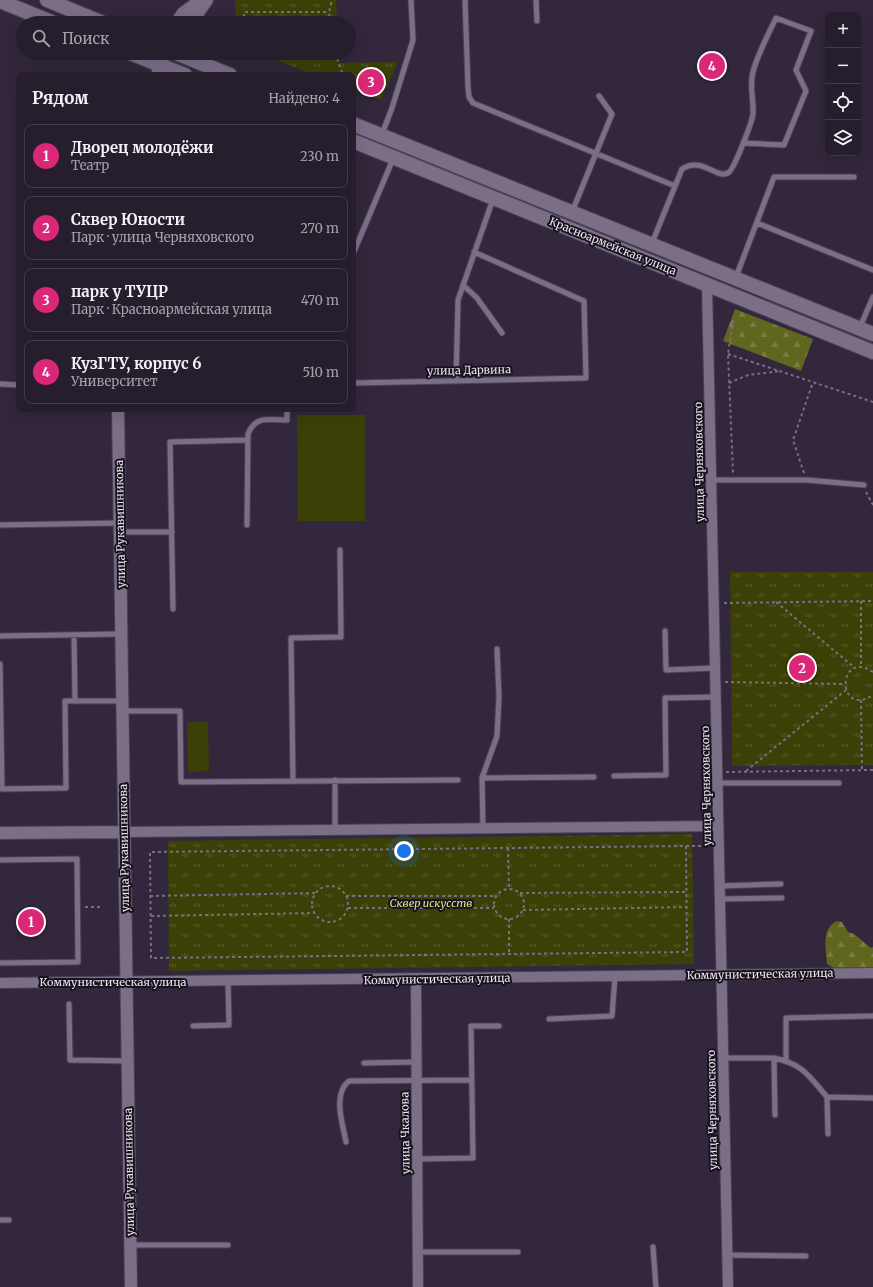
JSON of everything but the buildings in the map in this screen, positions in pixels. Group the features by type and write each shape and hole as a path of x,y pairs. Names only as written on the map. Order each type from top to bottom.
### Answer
{"main road":[{"path":"47,0 86,16"},
{"path":"0,1 37,16"},
{"path":"150,60 178,72"},
{"path":"193,60 223,72"},
{"name":"Красноармейская улица","path":"356,125 873,334"},
{"name":"Красноармейская улица","path":"356,143 873,352"}],"street":[{"path":"181,16 201,0"},
{"path":"197,16 207,0"},
{"path":"179,60 180,72"},
{"name":"улица Черняховского","path":"707,284 715,668 721,783 718,826 728,1287"},
{"name":"улица Рукавишникова","path":"118,412 131,1287"},
{"path":"0,833 718,826"},
{"name":"Коммунистическая улица","path":"0,983 126,983 873,973"},
{"name":"улица Чкалова","path":"416,979 418,1287"}],"lane":[{"path":"381,136 392,108 413,40 411,0"},
{"path":"465,0 468,87 469,97 473,103 675,186"},
{"path":"536,0 537,21"},
{"path":"651,244 682,168 690,164 699,165 723,174 729,173 733,168 753,117 754,106 750,82 776,18 811,31 796,70 806,91 784,145 743,143"},
{"path":"572,212 612,114 599,96"},
{"path":"356,247 394,158"},
{"path":"736,278 774,177 854,177"},
{"path":"456,380 458,300 493,198"},
{"path":"757,223 873,270"},
{"name":"улица Дарвина","path":"356,383 586,378 584,300 474,252"},
{"path":"707,284 713,269"},
{"path":"463,285 481,303 502,333"},
{"path":"860,328 873,297"},
{"path":"0,384 16,385"},
{"path":"247,525 248,434 252,425 259,420 286,420 287,412"},
{"path":"173,609 170,442 248,440"},
{"path":"712,480 807,480 864,485"},
{"path":"0,525 120,528 172,532"},
{"path":"293,780 291,638 341,637 340,550"},
{"path":"665,632 666,670 715,668"},
{"path":"0,636 121,634"},
{"path":"74,635 75,701"},
{"path":"483,829 482,778 497,736 499,697 497,649"},
{"path":"0,664 2,789 66,788 65,701 180,711 181,782 458,780"},
{"path":"614,776 666,775 665,698 716,697"},
{"path":"482,778 594,777"},
{"path":"334,780 335,830"},
{"path":"721,783 839,783"},
{"path":"0,860 77,859 78,962 0,963"},
{"path":"720,886 781,884"},
{"path":"720,899 782,898"},
{"path":"549,1019 612,1016 615,977"},
{"path":"193,1026 229,1025 228,981"},
{"path":"70,1004 70,1060 128,1061"},
{"path":"786,1060 786,1018 873,1016"},
{"path":"417,1159 473,1158 471,1026 499,1026"},
{"path":"723,1058 774,1058 786,1060 803,1069 827,1097 828,1134"},
{"path":"774,1058 775,1114"},
{"path":"364,1063 416,1062"},
{"path":"346,1142 340,1106 340,1096 345,1084 349,1081 416,1079 472,1080"},
{"path":"827,1097 873,1098"},
{"path":"0,1220 9,1220"},
{"path":"130,1245 228,1245"},
{"path":"653,1247 656,1287"},
{"path":"418,1252 518,1252"},
{"path":"727,1255 806,1256"}],"path":[{"path":"329,16 332,0"},
{"path":"244,16 244,12 329,12"},
{"path":"338,60 342,72"},
{"path":"733,320 728,354 733,480"},
{"path":"728,354 873,402"},
{"path":"729,383 748,375 782,371"},
{"path":"807,480 793,440 813,382"},
{"path":"864,485 873,505"},
{"path":"861,601 861,667"},
{"path":"723,611 723,603 873,601"},
{"path":"776,602 855,668"},
{"path":"873,672 861,667 855,668 846,677 845,684 846,690 855,699 861,700 873,695"},
{"path":"724,682 845,684"},
{"path":"745,772 846,690"},
{"path":"861,700 862,770"},
{"path":"721,783 725,772 725,765"},
{"path":"725,772 873,770"},
{"path":"686,846 687,952 151,958 150,852 686,846 707,846"},
{"path":"508,848 509,888"},
{"path":"335,887 341,890 346,896 348,908 340,919 333,922 326,922 319,919 314,913 312,899 321,888 335,887"},
{"path":"346,896 494,896 503,889 509,888 520,893 686,892"},
{"path":"150,896 316,893"},
{"path":"494,896 494,908 498,915 509,919 515,918 523,910 524,904 520,893"},
{"path":"77,907 101,907"},
{"path":"348,908 494,908"},
{"path":"523,910 687,908"},
{"path":"151,916 314,913"},
{"path":"509,919 509,954"}],"green space":[{"path":"235,0 336,0 337,16 236,16"},
{"path":"275,60 339,60 339,63 398,62 381,100 356,90 356,72 307,72"},
{"path":"735,309 813,339 801,371 723,341"},
{"path":"297,415 365,415 365,521 298,521"},
{"path":"730,572 873,572 873,765 732,766"},
{"path":"187,722 208,722 209,771 188,772"},
{"name":"Сквер искусств","path":"692,834 694,964 169,971 168,841"},
{"path":"837,921 842,922 848,932 854,934 871,948 873,947 873,968 835,969 827,964 827,934 832,924"}],"place":[{"name":"КузГТУ, корпус 6","path":"712,66"},
{"name":"парк у ТУЦР","path":"371,82"},
{"name":"Сквер Юности","path":"802,668"},
{"name":"Дворец молодёжи","path":"31,922"}]}
